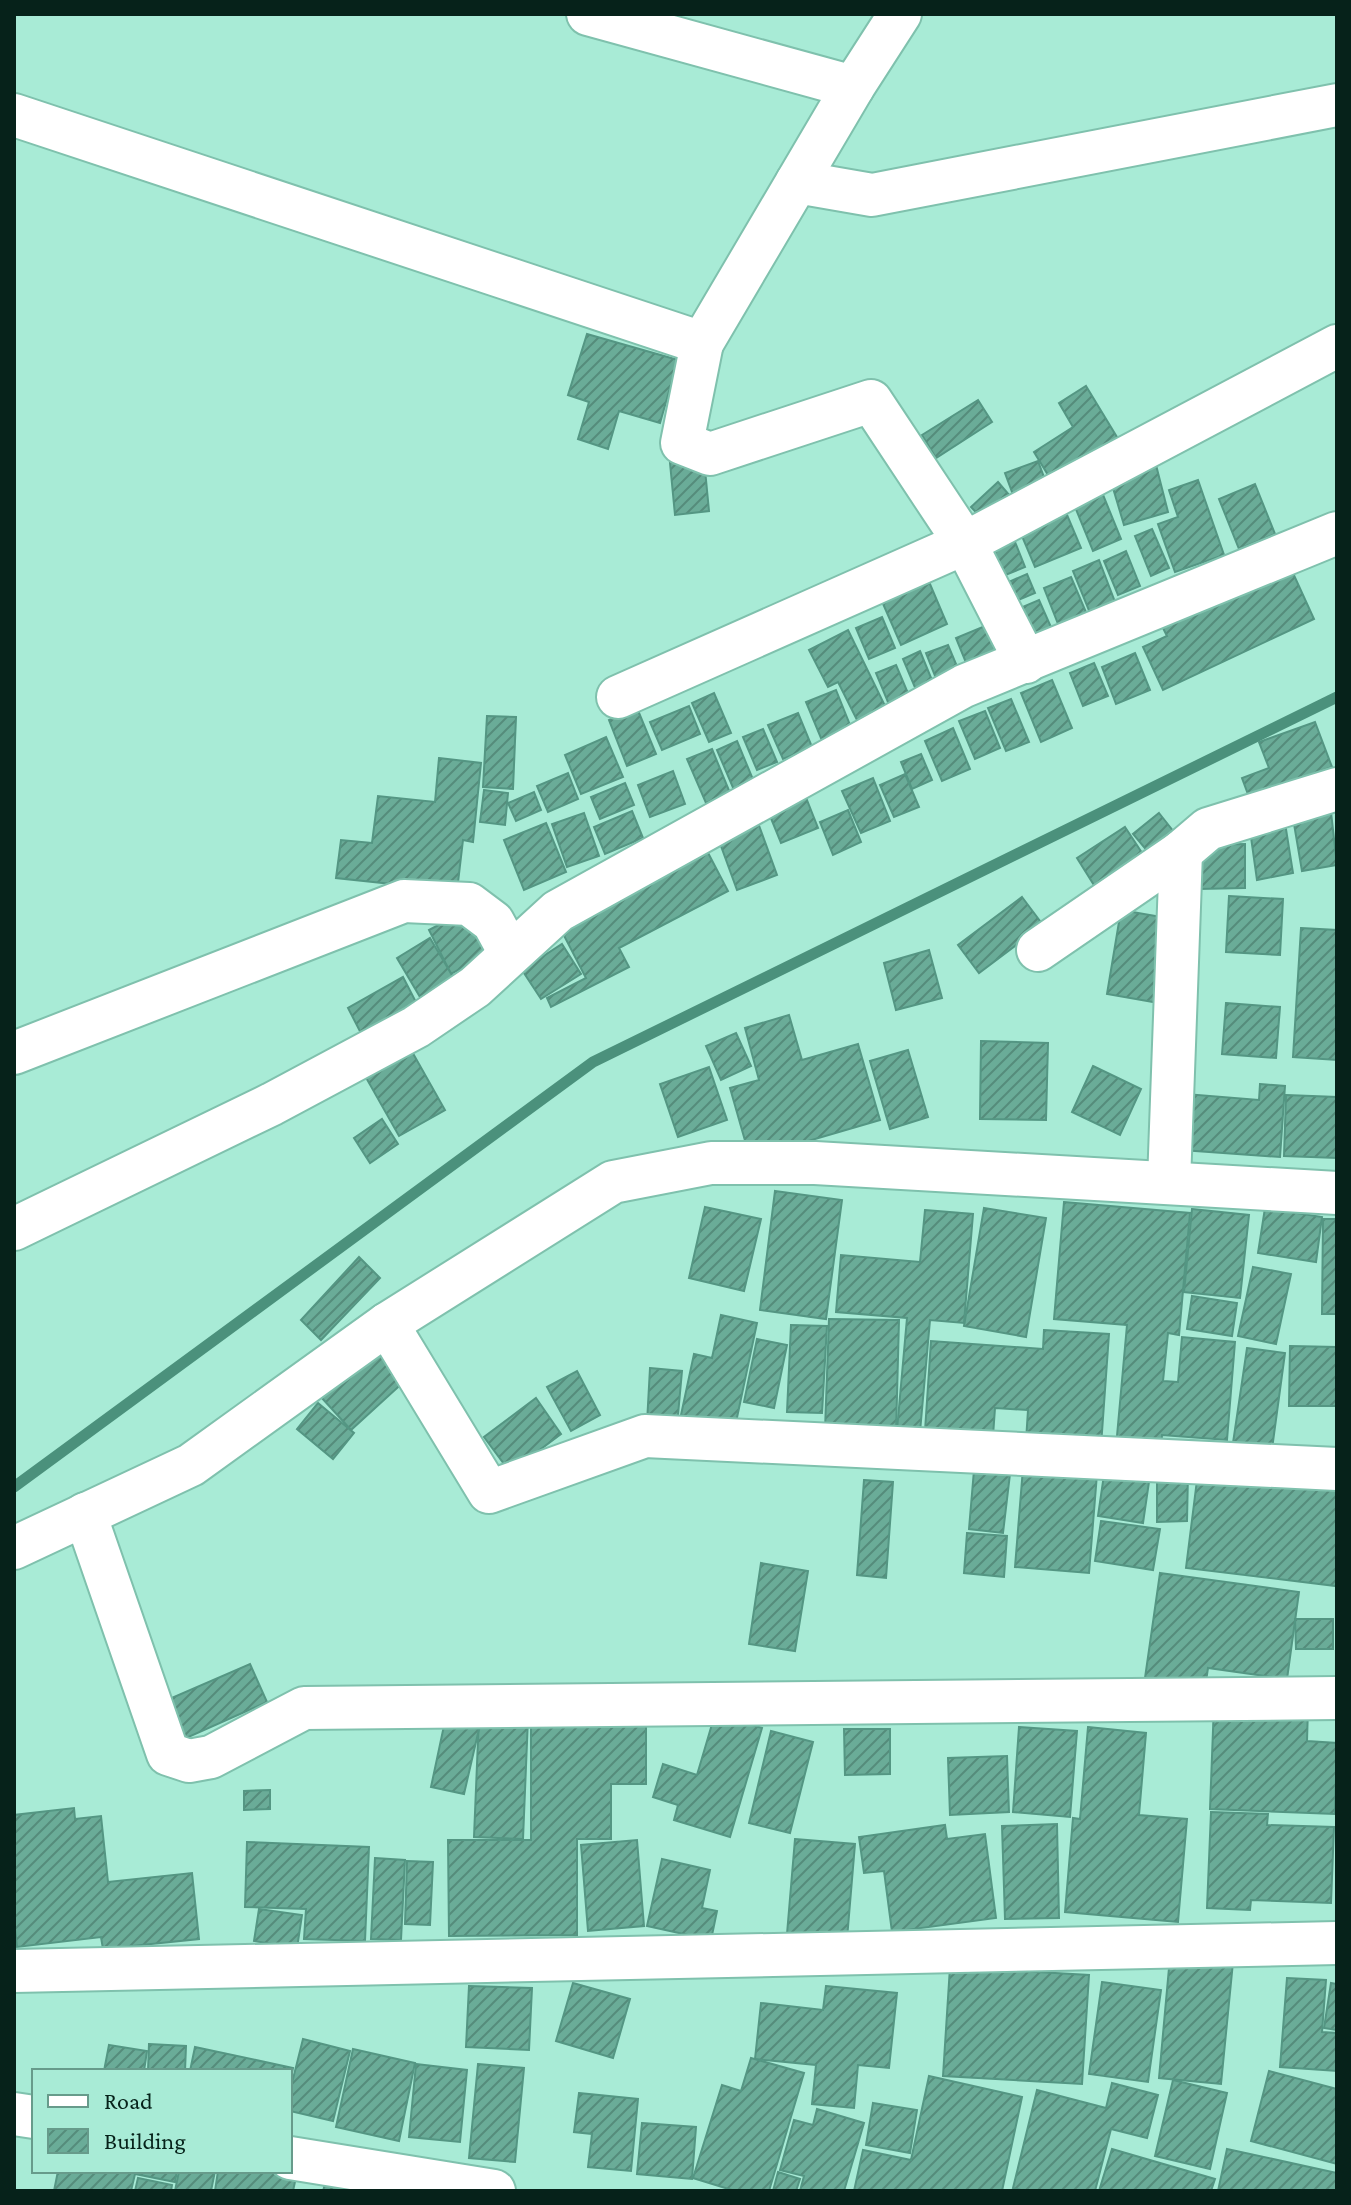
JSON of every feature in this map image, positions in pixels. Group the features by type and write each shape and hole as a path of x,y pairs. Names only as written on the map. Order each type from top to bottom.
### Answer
{"street":[{"path":"588,14 853,87"},
{"path":"900,14 853,87 702,343 682,443 710,454 871,401 965,543 1026,662"},
{"path":"797,182 872,195 1337,105"},
{"path":"14,115 702,343"},
{"path":"618,697 965,543 1337,346"},
{"path":"14,1229 272,1104 416,1027 475,987 558,911 964,686 1337,533"},
{"path":"1038,950 1181,852 1208,829 1337,789"},
{"path":"1169,1182 1181,852"},
{"path":"14,1053 404,901 469,904 493,922 510,953"},
{"path":"14,1548 191,1465 387,1324 613,1182 711,1163 815,1163 1337,1193"},
{"path":"387,1324 489,1492 645,1436 1337,1469"},
{"path":"85,1514 168,1754 189,1761 211,1757 304,1708 1337,1698"},
{"path":"14,1970 1337,1943"},
{"path":"292,2158 494,2191"}],"building":[{"path":"587,334 678,360 660,423 619,411 608,449 578,439 589,402 568,395"},
{"path":"1086,386 1123,447 1056,488 1034,452 1073,427 1059,403"},
{"path":"978,400 992,422 936,458 922,435"},
{"path":"704,459 709,511 675,515 670,463"},
{"path":"1038,461 1048,488 1015,500 1005,473"},
{"path":"1156,465 1168,512 1124,525 1110,478"},
{"path":"1198,480 1224,555 1175,572 1158,524 1178,517 1169,490"},
{"path":"998,482 1017,504 991,528 971,507"},
{"path":"1255,484 1275,534 1239,549 1219,499"},
{"path":"1099,485 1121,539 1093,551 1071,497"},
{"path":"1062,503 1081,548 1035,567 1016,522"},
{"path":"1152,529 1169,568 1151,576 1135,536"},
{"path":"1011,532 1025,567 998,578 984,544"},
{"path":"1126,551 1140,586 1118,595 1104,561"},
{"path":"1099,560 1115,602 1090,613 1073,571"},
{"path":"1287,560 1314,619 1163,690 1143,647 1167,636 1159,620"},
{"path":"924,570 947,624 901,645 877,590"},
{"path":"1027,574 1035,593 1009,604 1002,585"},
{"path":"1071,577 1088,617 1060,629 1044,588"},
{"path":"1039,600 1054,634 1027,645 1013,611"},
{"path":"882,617 895,648 869,659 856,628"},
{"path":"985,626 1000,663 971,675 956,638"},
{"path":"848,630 887,710 859,724 838,682 828,687 809,650"},
{"path":"948,645 961,676 939,686 926,653"},
{"path":"920,651 936,690 919,697 903,659"},
{"path":"1135,653 1150,690 1116,704 1102,667"},
{"path":"1094,663 1108,696 1083,706 1070,673"},
{"path":"896,665 910,698 890,707 876,673"},
{"path":"1052,680 1072,728 1041,742 1021,693"},
{"path":"836,690 852,730 823,743 806,702"},
{"path":"714,693 731,733 709,742 692,703"},
{"path":"1011,699 1029,742 1006,751 988,708"},
{"path":"689,706 700,734 662,750 650,722"},
{"path":"637,708 656,754 627,766 609,720"},
{"path":"985,711 1000,748 975,759 959,721"},
{"path":"798,713 812,747 783,759 768,725"},
{"path":"487,716 516,717 513,789 483,787"},
{"path":"1315,722 1332,767 1249,797 1242,778 1269,768 1259,742"},
{"path":"953,728 970,769 942,781 925,741"},
{"path":"763,729 777,762 757,770 743,737"},
{"path":"606,737 623,777 581,794 565,755"},
{"path":"737,741 754,782 734,790 717,750"},
{"path":"712,749 730,793 706,803 687,759"},
{"path":"921,754 932,780 912,789 901,762"},
{"path":"439,758 481,763 473,842 463,840 457,891 336,878 341,840 372,843 378,796 435,802"},
{"path":"673,771 685,804 650,817 638,785"},
{"path":"568,773 578,799 548,812 537,786"},
{"path":"905,774 919,807 894,817 880,785"},
{"path":"873,778 890,821 861,833 842,791"},
{"path":"625,783 634,805 600,819 591,797"},
{"path":"484,790 508,793 505,825 480,822"},
{"path":"534,792 541,810 516,821 508,803"},
{"path":"805,795 818,828 781,843 768,811"},
{"path":"848,810 861,842 833,855 820,822"},
{"path":"632,811 643,838 605,854 594,827"},
{"path":"1331,812 1337,865 1302,871 1293,818"},
{"path":"584,813 599,856 567,867 552,824"},
{"path":"1159,813 1174,832 1149,853 1133,834"},
{"path":"757,820 777,875 737,890 717,835"},
{"path":"546,823 566,872 524,890 504,840"},
{"path":"1285,823 1293,873 1257,880 1250,830"},
{"path":"1125,827 1148,862 1099,893 1077,858"},
{"path":"1245,844 1245,888 1199,889 1198,845"},
{"path":"705,847 728,891 619,948 629,967 551,1007 547,998 586,978 558,924"},
{"path":"1229,896 1283,899 1280,955 1226,952"},
{"path":"1022,897 1043,925 979,973 958,945"},
{"path":"1121,910 1173,919 1159,1003 1107,994"},
{"path":"465,911 488,954 451,974 429,930"},
{"path":"1301,928 1337,930 1337,1060 1293,1057"},
{"path":"430,938 456,982 423,1002 397,958"},
{"path":"562,944 581,974 541,999 522,970"},
{"path":"929,950 942,998 896,1010 884,963"},
{"path":"403,977 418,1006 363,1037 348,1008"},
{"path":"1226,1003 1280,1007 1276,1058 1222,1054"},
{"path":"789,1015 802,1060 858,1044 880,1120 750,1158 730,1088 759,1080 745,1028"},
{"path":"736,1033 751,1066 721,1080 706,1046"},
{"path":"406,1041 445,1110 399,1136 360,1067"},
{"path":"981,1041 1048,1043 1046,1120 980,1119"},
{"path":"908,1050 928,1117 890,1129 870,1061"},
{"path":"1093,1066 1141,1089 1120,1135 1072,1112"},
{"path":"709,1067 727,1120 678,1137 660,1084"},
{"path":"1260,1084 1285,1086 1280,1157 1182,1150 1186,1094 1259,1100"},
{"path":"1286,1095 1337,1097 1337,1158 1284,1156"},
{"path":"382,1119 398,1144 370,1163 354,1138"},
{"path":"775,1191 842,1200 826,1319 760,1310"},
{"path":"1064,1202 1190,1213 1179,1335 1168,1333 1163,1381 1178,1382 1182,1337 1235,1342 1227,1440 1162,1435 1161,1451 1116,1447 1127,1325 1054,1319"},
{"path":"705,1207 761,1219 744,1291 689,1278"},
{"path":"984,1208 1046,1218 1026,1337 964,1326"},
{"path":"1265,1208 1322,1217 1316,1262 1258,1253"},
{"path":"1192,1209 1249,1215 1240,1298 1184,1292"},
{"path":"925,1210 973,1214 964,1323 930,1320 920,1432 897,1430 907,1318 836,1312 841,1255 920,1262"},
{"path":"1323,1219 1337,1219 1337,1314 1322,1314"},
{"path":"359,1257 380,1278 321,1340 301,1320"},
{"path":"1253,1267 1291,1274 1276,1344 1238,1336"},
{"path":"1192,1296 1237,1303 1232,1336 1187,1329"},
{"path":"721,1315 757,1323 735,1427 681,1415 694,1354 712,1358"},
{"path":"829,1319 899,1320 896,1433 825,1430"},
{"path":"791,1325 827,1326 822,1413 787,1412"},
{"path":"1044,1330 1109,1334 1101,1446 1026,1441 1028,1410 995,1408 993,1436 925,1431 931,1341 1043,1349"},
{"path":"757,1339 787,1345 774,1408 744,1402"},
{"path":"378,1346 408,1378 351,1430 321,1397"},
{"path":"1290,1346 1337,1347 1337,1406 1289,1406"},
{"path":"1247,1348 1285,1353 1272,1449 1233,1443"},
{"path":"650,1368 682,1371 677,1426 647,1423"},
{"path":"577,1371 600,1415 571,1431 547,1387"},
{"path":"536,1398 561,1434 510,1472 484,1437"},
{"path":"318,1403 354,1433 333,1459 297,1429"},
{"path":"1106,1461 1151,1468 1143,1523 1098,1516"},
{"path":"1199,1464 1337,1480 1336,1586 1186,1568"},
{"path":"1023,1468 1097,1474 1089,1573 1015,1567"},
{"path":"974,1470 1010,1474 1003,1533 969,1529"},
{"path":"1157,1473 1188,1473 1187,1521 1157,1522"},
{"path":"864,1480 893,1482 886,1578 857,1575"},
{"path":"1101,1521 1160,1529 1153,1570 1095,1561"},
{"path":"967,1533 1007,1536 1004,1577 964,1573"},
{"path":"761,1563 808,1571 795,1651 749,1644"},
{"path":"1160,1573 1299,1592 1287,1679 1208,1668 1204,1694 1144,1685"},
{"path":"1295,1619 1333,1619 1333,1649 1296,1649"},
{"path":"250,1664 267,1702 184,1739 167,1700"},
{"path":"1214,1704 1308,1708 1307,1741 1337,1743 1335,1814 1210,1809"},
{"path":"531,1707 646,1709 646,1784 611,1784 611,1839 577,1839 577,1935 449,1936 448,1840 531,1840"},
{"path":"715,1714 762,1728 730,1837 674,1820 678,1805 653,1797 663,1764 697,1775"},
{"path":"479,1716 528,1718 523,1839 474,1837"},
{"path":"445,1721 479,1729 464,1794 431,1787"},
{"path":"1019,1727 1077,1731 1070,1817 1013,1812"},
{"path":"1088,1727 1146,1733 1139,1815 1187,1819 1178,1922 1065,1912 1073,1818 1080,1819"},
{"path":"844,1729 890,1729 890,1774 845,1775"},
{"path":"771,1731 813,1742 790,1833 749,1823"},
{"path":"1007,1756 1009,1812 950,1815 948,1758"},
{"path":"270,1790 270,1809 244,1810 244,1791"},
{"path":"74,1808 75,1819 101,1816 108,1882 192,1873 199,1939 103,1949 101,1937 17,1947 14,1815"},
{"path":"1211,1812 1268,1814 1267,1825 1334,1827 1331,1903 1251,1900 1250,1910 1207,1908"},
{"path":"1057,1824 1059,1918 1005,1919 1002,1826"},
{"path":"945,1825 947,1839 985,1834 996,1918 892,1932 884,1871 864,1873 859,1837"},
{"path":"795,1839 855,1844 847,1939 787,1934"},
{"path":"637,1840 644,1926 588,1931 581,1845"},
{"path":"247,1842 369,1847 365,1941 304,1939 306,1909 245,1907"},
{"path":"375,1858 405,1860 401,1940 371,1939"},
{"path":"662,1859 710,1870 702,1908 717,1911 711,1940 647,1926"},
{"path":"407,1861 433,1862 430,1925 405,1924"},
{"path":"259,1909 302,1915 297,1948 254,1941"},
{"path":"1170,1957 1233,1962 1221,2084 1159,2078"},
{"path":"950,1967 1089,1975 1082,2084 943,2076"},
{"path":"1287,1978 1326,1980 1322,2032 1337,2033 1337,2071 1280,2067"},
{"path":"1102,1982 1161,1990 1148,2082 1089,2074"},
{"path":"573,1983 630,1999 613,2058 556,2041"},
{"path":"1331,1983 1337,1984 1337,2030 1324,2028"},
{"path":"469,1986 532,1988 529,2050 466,2047"},
{"path":"826,1986 897,1993 889,2068 858,2065 854,2108 812,2104 816,2065 755,2059 761,2003 823,2010"},
{"path":"303,2039 350,2051 333,2121 292,2111 292,2083"},
{"path":"149,2044 186,2046 185,2069 148,2069"},
{"path":"109,2045 147,2051 144,2069 104,2069"},
{"path":"195,2047 293,2068 292,2072 292,2069 190,2069"},
{"path":"353,2049 415,2063 399,2141 336,2127"},
{"path":"751,2058 804,2073 769,2191 735,2191 693,2178 722,2085 741,2091"},
{"path":"416,2064 467,2070 460,2142 409,2137"},
{"path":"478,2064 524,2068 515,2162 469,2158"},
{"path":"1269,2071 1337,2089 1337,2164 1251,2141"},
{"path":"929,2076 1022,2097 1002,2191 854,2191 863,2150 911,2160"},
{"path":"1173,2080 1227,2093 1210,2169 1155,2156"},
{"path":"1112,2083 1158,2095 1147,2138 1111,2129 1095,2191 1025,2191 1013,2188 1037,2090 1106,2108"},
{"path":"579,2093 638,2099 631,2171 588,2167 592,2134 574,2132"},
{"path":"873,2103 917,2110 910,2153 866,2145"},
{"path":"817,2109 864,2123 844,2191 800,2191 804,2176 780,2170 794,2120 813,2125"},
{"path":"642,2123 696,2127 692,2179 637,2174"},
{"path":"1112,2149 1215,2179 1211,2191 1099,2191"},
{"path":"1227,2149 1337,2173 1337,2191 1218,2191"},
{"path":"778,2172 800,2179 796,2191 773,2191"},
{"path":"58,2173 177,2173 175,2182 135,2174 131,2191 54,2191"},
{"path":"179,2173 215,2173 211,2191 175,2191"},
{"path":"218,2173 271,2173 296,2177 293,2191 215,2191"},
{"path":"328,2174 389,2191 323,2191"},
{"path":"138,2178 172,2185 171,2191 135,2191"}],"waterway":[{"path":"14,1487 593,1062 1337,697"}]}
